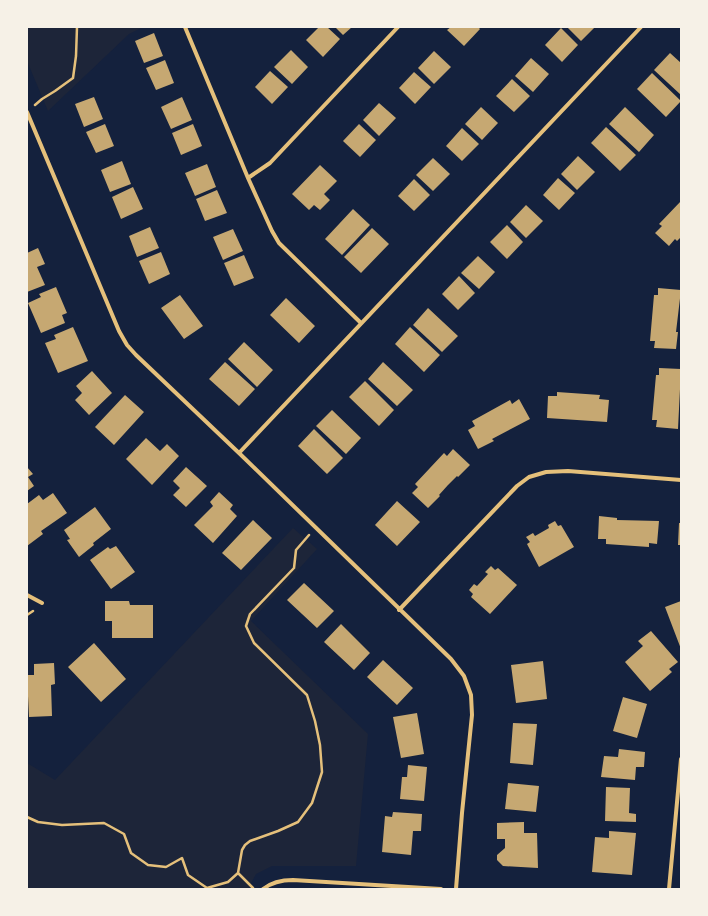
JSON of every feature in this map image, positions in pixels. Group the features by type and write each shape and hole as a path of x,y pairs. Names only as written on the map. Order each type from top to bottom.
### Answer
{"street":[{"path":"185,27 248,178 279,243 361,323"},
{"path":"248,178 270,163 398,27"},
{"path":"240,453 641,27"},
{"path":"27,112 119,331 128,345 136,355 240,453 399,610 451,659 464,676 471,695 472,716 456,889"},
{"path":"399,610 517,486 529,478 546,472 568,471 681,480"},
{"path":"27,595 42,603"},
{"path":"669,889 681,759"},
{"path":"262,889 268,884 294,880 441,889"}],"path":[{"path":"32,107 42,99 56,92 73,78 76,56 77,27"},
{"path":"27,817 38,822 62,825 104,823 124,834 131,854 148,865 166,867 182,858 188,875 207,888 228,882 238,872 242,850 250,841 298,822 312,804 322,772 320,745 315,721 307,695 254,643 246,626 250,614 294,568 296,550 316,528"},
{"path":"238,872 254,889"}],"shaded area":[{"path":"27,27 143,27 129,34 48,111 27,61"},
{"path":"293,528 317,549 251,621 368,734 356,866 272,866 256,874 248,889 27,889 27,763 55,780"}],"building":[{"path":"319,27 327,27 340,39 323,57 306,40"},
{"path":"335,27 352,27 343,35"},
{"path":"451,27 478,27 480,29 464,46 447,30"},
{"path":"567,27 595,27 581,41"},
{"path":"561,28 578,45 562,62 545,45"},
{"path":"154,33 163,56 144,63 135,41"},
{"path":"291,50 308,67 292,84 274,67"},
{"path":"434,51 451,67 434,84 418,68"},
{"path":"670,53 681,63 681,95 654,70"},
{"path":"531,58 549,74 533,92 515,76"},
{"path":"165,60 174,83 156,90 146,68"},
{"path":"270,71 288,87 272,104 255,87"},
{"path":"414,72 431,87 415,104 399,88"},
{"path":"652,73 681,101 666,117 637,89"},
{"path":"512,79 530,96 514,112 496,96"},
{"path":"94,97 103,119 84,127 75,104"},
{"path":"182,97 192,120 171,129 161,107"},
{"path":"379,103 396,118 379,136 363,120"},
{"path":"481,107 498,123 482,140 465,124"},
{"path":"625,107 654,135 639,152 609,124"},
{"path":"105,124 114,146 96,153 86,132"},
{"path":"193,124 202,146 181,155 172,133"},
{"path":"359,124 376,140 360,157 343,141"},
{"path":"606,127 636,155 620,171 591,143"},
{"path":"462,128 479,144 462,161 446,146"},
{"path":"578,156 595,172 577,190 561,174"},
{"path":"433,158 450,174 433,191 416,175"},
{"path":"122,161 131,184 110,192 101,170"},
{"path":"207,164 216,187 195,196 185,173"},
{"path":"320,165 337,181 324,194 330,200 320,210 314,205 309,210 292,194"},
{"path":"558,178 575,193 559,210 543,195"},
{"path":"414,179 430,195 414,211 398,196"},
{"path":"133,187 143,209 121,219 112,197"},
{"path":"217,190 227,213 205,221 196,199"},
{"path":"681,201 681,237 677,241 675,239 669,246 655,233 662,226 659,224"},
{"path":"526,205 543,221 526,238 510,222"},
{"path":"353,209 370,225 342,255 325,239"},
{"path":"507,225 523,242 507,259 490,242"},
{"path":"150,227 159,248 137,257 129,236"},
{"path":"372,228 389,244 361,273 344,257"},
{"path":"233,229 243,251 223,260 213,237"},
{"path":"38,248 45,264 37,267 45,285 27,292 27,253"},
{"path":"161,252 170,274 149,284 139,261"},
{"path":"244,255 254,278 234,286 224,263"},
{"path":"478,256 495,272 479,289 461,273"},
{"path":"459,276 475,293 458,310 442,294"},
{"path":"56,287 67,313 62,315 65,323 41,333 28,303 41,297 39,294"},
{"path":"658,288 681,290 676,332 678,332 676,349 654,348 655,341 650,341 654,295 658,295"},
{"path":"180,295 203,326 184,339 161,308"},
{"path":"286,298 315,326 299,343 270,315"},
{"path":"428,308 458,336 442,352 413,325"},
{"path":"73,327 88,361 58,373 45,343 56,339 54,335"},
{"path":"410,327 440,355 424,372 395,344"},
{"path":"244,342 273,370 257,387 228,359"},
{"path":"225,362 255,389 239,406 209,379"},
{"path":"383,362 413,390 397,406 368,379"},
{"path":"659,368 681,369 678,429 656,427 657,420 652,420 656,375 659,375"},
{"path":"92,371 112,393 89,415 75,400 82,393 76,386"},
{"path":"365,381 394,410 379,426 349,397"},
{"path":"557,392 600,395 599,399 609,400 607,422 547,418 548,396 557,396"},
{"path":"125,395 144,412 114,445 95,427"},
{"path":"519,399 530,419 492,439 494,441 478,449 468,430 475,426 472,421 510,400 512,404"},
{"path":"332,410 361,438 346,454 316,426"},
{"path":"314,429 343,458 327,474 298,446"},
{"path":"146,438 160,451 167,444 179,456 152,485 126,459"},
{"path":"453,449 470,465 448,485 428,508 412,493 418,487 415,484 444,453 447,456"},
{"path":"27,467 33,474 28,477 34,486 27,491"},
{"path":"186,467 207,486 186,507 173,495 180,488 173,481"},
{"path":"219,492 233,505 230,509 237,516 213,543 194,525 213,506 210,502"},
{"path":"53,493 67,513 41,531 43,534 27,546 27,504 39,495 43,500"},
{"path":"397,501 420,522 397,546 375,525"},
{"path":"95,507 111,529 93,543 94,545 79,557 67,540 70,539 64,530"},
{"path":"599,516 617,518 617,520 659,521 657,544 649,543 649,547 606,544 606,539 598,539"},
{"path":"253,520 272,538 241,570 222,553"},
{"path":"555,521 558,526 561,525 574,547 539,567 527,544 530,542 526,537 533,533 535,536 549,528 548,525"},
{"path":"679,523 681,523 681,545 678,545"},
{"path":"116,546 135,572 111,589 90,560 108,547 110,549"},
{"path":"491,566 495,570 498,568 517,585 490,614 471,597 473,594 469,590 474,584 477,586 488,574 485,572"},
{"path":"304,583 334,611 317,628 287,600"},
{"path":"105,601 129,601 130,605 153,605 153,638 112,638 112,621 105,621"},
{"path":"681,601 681,649 665,607"},
{"path":"341,624 370,653 354,670 324,642"},
{"path":"651,631 678,662 669,669 672,672 650,691 625,662 643,646 638,641"},
{"path":"94,643 126,679 101,702 68,667"},
{"path":"383,660 413,688 397,705 367,677"},
{"path":"543,661 547,699 516,703 511,665"},
{"path":"54,663 55,684 51,685 52,716 29,717 27,675 34,675 34,664"},
{"path":"623,697 647,704 637,738 613,731"},
{"path":"417,713 424,754 401,758 393,717"},
{"path":"513,723 537,724 533,765 510,763"},
{"path":"619,749 645,752 644,767 636,767 635,780 601,777 604,756 618,757"},
{"path":"408,765 427,767 424,801 400,799 402,777 407,777"},
{"path":"508,783 539,786 536,812 505,809"},
{"path":"606,787 630,788 629,813 636,814 636,822 605,821"},
{"path":"393,812 422,814 421,831 413,831 411,855 382,852 385,816 392,817"},
{"path":"524,822 524,833 537,833 538,868 503,866 497,860 497,855 505,848 505,839 497,839 497,823"},
{"path":"609,831 636,833 632,875 592,872 595,837 609,838"}]}
